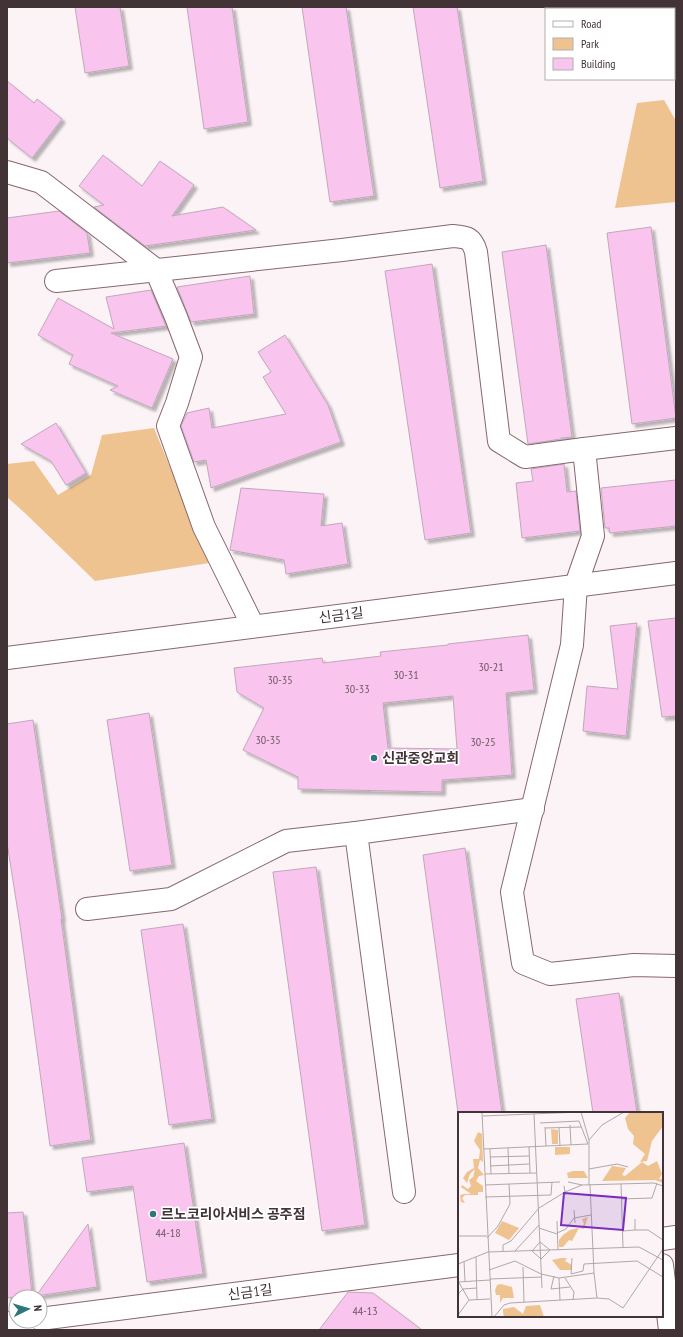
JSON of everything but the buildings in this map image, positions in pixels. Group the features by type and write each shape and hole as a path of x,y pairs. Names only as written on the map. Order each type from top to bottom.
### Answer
{"street":[{"path":"7,172 42,182 156,270 176,317 191,358 168,426 204,527 253,626"},
{"path":"56,281 342,250 453,236 465,236 473,244 476,252 499,440 525,457 676,438"},
{"path":"584,449 593,536 576,586 572,645 512,892 523,962 550,974 634,965 676,966"},
{"name":"신금1길","path":"7,658 676,573"},
{"path":"87,909 171,899 286,841 532,809"},
{"path":"356,833 404,1192"},
{"path":"663,1239 676,1237"},
{"name":"신금1길","path":"48,1318 458,1265"},
{"path":"663,1273 670,1330"}],"green space":[{"path":"664,100 676,121 676,202 615,208 637,103"},
{"path":"154,428 209,563 95,581 7,497 7,464 34,461 58,495 91,475 102,435"}],"place":[{"name":"신관중앙교회","path":"374,758"},
{"name":"르노코리아서비스 공주점","path":"153,1214"}]}
